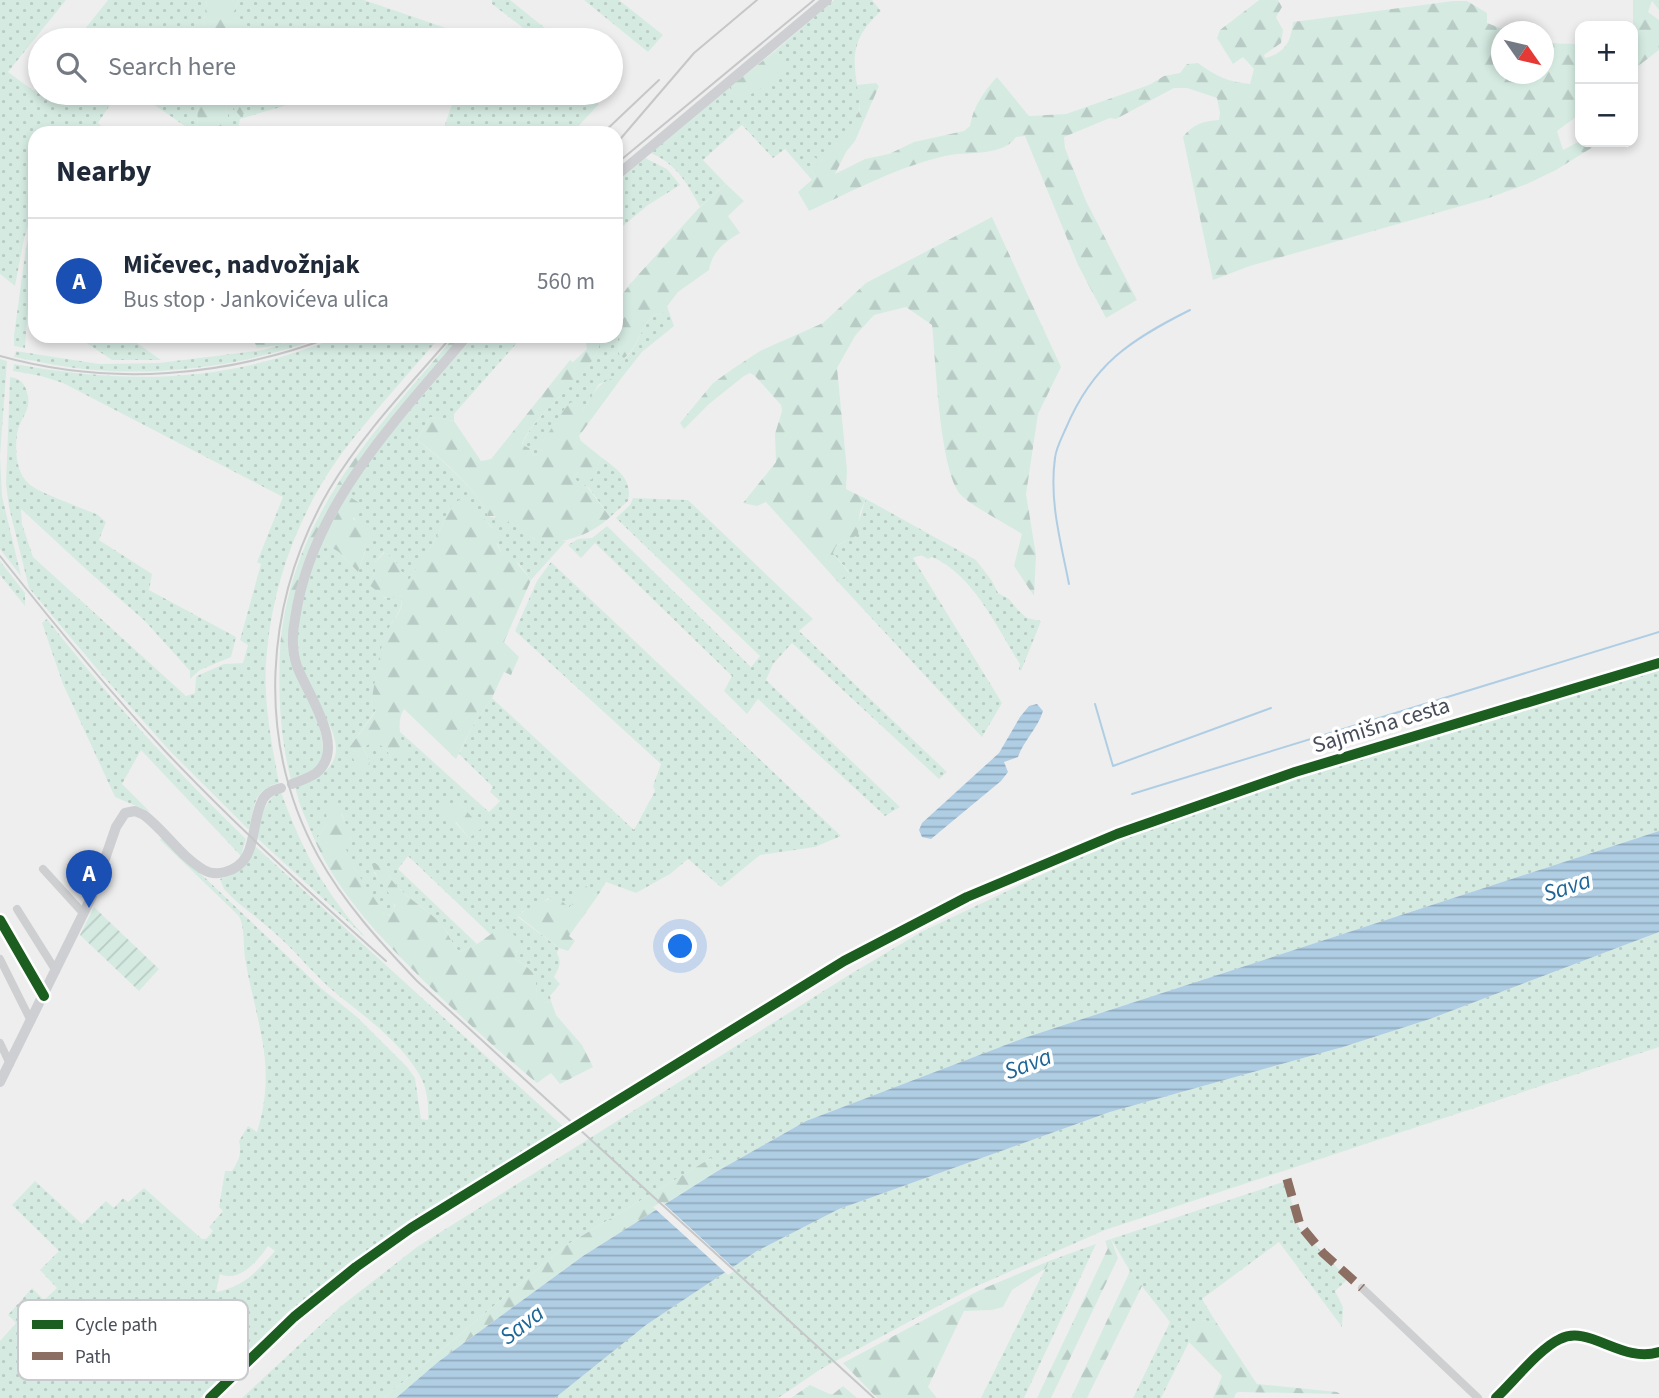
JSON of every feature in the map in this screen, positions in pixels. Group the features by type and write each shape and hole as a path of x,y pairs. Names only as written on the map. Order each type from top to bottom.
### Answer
{"main road":[{"path":"623,170 827,0"},
{"path":"0,1082 84,914 116,827 123,815 131,810 144,815 198,866 211,873 223,873 244,861 251,847 262,800 270,792 309,777 326,761 329,748 325,728 297,666 293,644 299,599 318,541 356,472 461,343"}],"street":[{"name":"Sajmišna cesta","path":"248,1361 326,1290 393,1240 864,950 957,901 1116,835 1296,772 1659,663"},
{"path":"43,869 84,914"},
{"path":"16,909 56,971"},
{"path":"0,920 44,996"},
{"path":"0,960 31,1021"},
{"path":"0,1043 9,1064"},
{"path":"1362,1288 1478,1398"},
{"path":"1496,1398 1548,1348 1567,1336 1585,1337 1633,1355 1659,1352"},
{"name":"Sajmišna cesta","path":"210,1398 228,1380"}],"green space":[{"path":"0,0 66,0 43,28 28,28 28,47 8,72 28,87 28,105 110,105 98,123 102,126 28,126 28,226 15,286 0,274"},
{"path":"108,0 207,0 203,28 86,28"},
{"path":"207,0 239,0 235,7 235,18 240,21 241,28 203,28"},
{"path":"239,0 364,0 446,28 239,28 240,22 235,18 235,7"},
{"path":"492,0 510,0 545,28 523,28 492,4"},
{"path":"584,0 619,0 663,35 648,52 623,32 623,28 618,28"},
{"path":"834,0 872,0 881,11 865,29 857,46 855,66 860,105 851,125 811,169 815,177 812,180 785,149 773,158 742,125 703,160 726,184 700,207 680,176 668,163 651,153 731,86 785,64 775,51"},
{"path":"1259,0 1278,0 1282,7 1276,17 1283,30 1281,43 1264,55 1265,58 1278,53 1286,46 1293,22 1467,1 1487,13 1487,23 1491,25 1491,84 1554,84 1554,43 1575,45 1575,118 1557,131 1563,150 1575,144 1575,147 1593,147 1556,170 1486,199 1250,266 1213,280 1183,137 1199,124 1219,120 1217,98 1187,88 1174,88 1116,119 1110,118 1064,137 1065,148 1086,201 1137,300 1106,318 1078,265 1025,136 1016,137 1003,148 945,156 910,166 809,211 798,192 815,177 811,169 811,159 814,157 821,161 853,122 860,109 857,85 876,83 879,86 855,141 835,174 865,159 889,154 914,142 964,131 970,126 980,100 997,77 1029,116 1066,114 1149,85 1164,76 1180,73 1187,64 1198,63 1223,78 1250,84 1254,69 1243,57 1233,64 1217,38 1220,30"},
{"path":"1633,0 1659,0 1659,10 1652,1 1648,12 1659,20 1659,50 1638,66 1638,21 1633,21"},
{"path":"775,51 786,63 771,80 747,96 740,98 732,93 731,86"},
{"path":"154,105 198,105 197,126 185,126"},
{"path":"198,105 229,105 225,108 228,126 197,126"},
{"path":"231,105 246,105 246,113 240,116"},
{"path":"232,105 240,115 244,105 287,105 240,119 238,126 228,126 225,108"},
{"path":"452,105 598,105 579,126 444,126"},
{"path":"645,158 667,169 680,185 648,205 623,226 623,177"},
{"path":"726,184 744,201 728,216 740,233 720,248 709,270 678,292 662,313 650,319 634,347 624,358 619,354 619,343 623,343 623,294 697,210"},
{"path":"992,217 1061,367 1038,414 1026,494 1036,555 1034,596 1014,566 1022,534 969,502 955,485 944,443 932,325 906,307 874,315 855,336 837,368 847,470 846,489 866,499 860,512 858,535 836,546 833,553 849,573 838,582 766,502 757,506 743,503 776,462 775,434 782,411 781,405 755,376 750,373 744,376 709,404 684,429 680,423 713,383 734,368 760,351 823,323 866,283"},
{"path":"28,241 25,348 14,346 14,335"},
{"path":"667,306 674,326 642,352 623,376 599,384 583,410 574,406 565,408 541,443 542,453 534,456 529,448 522,446 539,419 590,364 600,343 619,343 619,354 625,358 645,325 655,315 662,313"},
{"path":"86,343 137,343 161,360 112,360"},
{"path":"255,343 285,343 281,345 257,348"},
{"path":"286,343 306,343 241,361 152,371 94,370 14,357 16,351 99,364 159,363 264,350"},
{"path":"322,343 435,343 348,445 317,492 293,543 276,596 266,668 268,717 279,783 259,794 249,830 169,750 29,588 6,484 10,377 22,382 28,396 27,408 16,441 16,455 21,474 29,484 98,515 106,522 99,540 152,574 149,590 236,637 231,657 200,670 190,679 190,671 145,621 21,509 22,524 33,557 186,696 195,693 196,677 199,675 224,664 243,663 248,645 240,640 261,564 257,562 283,497 63,383 13,371 14,364 99,375 179,376 219,371 298,352"},
{"path":"449,343 458,343 325,518 290,648 280,649 287,602 300,558 318,517 341,479 395,407"},
{"path":"468,343 517,343 454,414 454,421 430,417 417,440 468,486 484,506 488,516 509,521 534,539 566,541 531,580 519,564 501,552 491,526 483,518 450,507 436,539 408,582 395,561 384,552 375,562 375,573 369,584 385,598 401,595 402,601 388,631 380,658 371,704 376,710 349,748 370,762 363,748 374,740 386,749 392,759 399,731 489,812 500,801 490,792 493,787 459,754 472,727 492,698 634,830 655,791 653,786 661,764 515,631 537,581 551,562 841,836 815,847 760,855 721,887 688,859 670,874 636,893 606,882 597,897 586,887 569,908 549,898 521,912 518,917 559,948 559,965 554,977 560,984 550,996 551,1001 546,1003 538,1000 531,972 515,959 517,949 504,925 491,935 408,856 398,869 477,944 460,952 439,922 395,884 389,876 393,872 374,872 393,900 393,911 388,916 375,903 344,847 351,839 342,814 328,818 315,841 295,787 322,774 335,756 331,728 300,659 298,630 305,591 322,542 339,552 358,572 365,552 347,495 381,444","holes":["459,803 481,828 469,838 455,822"]},
{"path":"586,343 600,343 590,364 539,418 522,445 529,448 534,456 541,453 541,443 571,402 583,410 603,383 623,376 579,436 581,441 601,457 596,474 591,480 578,472 573,478 588,488 610,517 594,529 574,538 542,541 509,521 504,526 497,524 495,516 488,516 484,506 457,475 417,440 430,417 454,421 481,461 491,459 570,360 573,362 587,349"},
{"path":"0,359 7,361 0,456"},
{"path":"0,456 2,496 21,576 0,549"},
{"path":"601,457 622,475 629,493 628,501 610,517 589,488 572,479 578,472 596,473"},
{"path":"347,495 361,504 353,519 371,533 358,572 339,552 322,542"},
{"path":"633,498 688,500 813,619 799,631 947,772 939,779 792,643 773,664 766,680 900,807 885,816 758,699 747,714 724,691 732,676 595,543 581,558 568,545 578,539 592,538 607,526 751,667 760,656 616,518 630,505"},
{"path":"866,499 976,560 998,593 1009,599 1027,618 1041,621 1021,671 1020,664 983,603 960,576 932,557 928,559 921,555 913,558 1002,703 982,737 838,582 849,572 833,553 836,546 855,533"},
{"path":"459,500 487,523 501,540 497,544 501,552 508,552 531,580 504,642 519,657 511,675 504,672 456,759 404,709 400,726 406,756 392,759 386,749 374,741 363,748 370,762 368,768 358,770 349,748 376,711 371,704 380,652 386,633 402,604 401,595 386,598 368,584 375,573 375,562 385,552 395,561 408,581 436,539 450,507"},
{"path":"0,561 25,593 25,606 0,575"},
{"path":"47,619 143,732 246,839 241,856 141,750 122,784 150,812 115,797 63,684 42,623"},
{"path":"290,648 319,723 322,739 319,763 291,780 282,732 279,682 280,649"},
{"path":"1659,668 1659,831 1024,1038 806,1121 716,1172 711,1158 565,1246 384,1398 242,1398 340,1307 417,1247 921,932 1113,841 1295,776"},
{"path":"281,792 297,833 316,870 338,904 366,938 258,839 261,818 267,805 270,799"},
{"path":"334,802 351,839 345,847 356,871 384,913 389,916 395,906 377,875 372,864 374,863 394,872 389,876 394,883 442,925 460,952 504,925 521,942 515,959 534,975 538,999 546,1003 551,1001 556,1015 582,1045 593,1067 560,1084 551,1073 537,1083 480,1034 410,967 350,899 315,841 327,824 326,810"},
{"path":"451,803 459,803 482,828 469,838 456,822 448,825 438,810"},
{"path":"162,837 322,989 356,1016 407,1067 415,1078 421,1119 428,1120 426,1090 419,1074 402,1051 224,889 220,879 242,868 255,846 565,1128 428,1212 348,1266 248,1353 248,1300 44,1300 57,1288 40,1270 59,1251 12,1205 35,1181 82,1224 106,1201 114,1208 123,1198 128,1202 144,1188 202,1239 206,1239 213,1231 209,1227 223,1211 219,1207 225,1171 232,1171 240,1153 239,1141 248,1126 257,1132 266,1085 263,1044 239,916 160,840","holes":["268,1246 275,1251 255,1272 235,1286 216,1292 220,1274 234,1276 241,1273 253,1264"]},
{"path":"586,886 597,897 569,936 575,941 568,951 559,948 518,916 536,904 558,897 569,908"},
{"path":"94,907 159,969 139,991 80,935"},
{"path":"1659,932 1659,1047 1105,1230 970,1289 821,1369 778,1398 555,1398 646,1325 757,1251 839,1209 1110,1112 1343,1047 1430,1019"},
{"path":"711,1158 716,1172 583,1256 438,1362 396,1398 384,1398 565,1246"},
{"path":"1286,1181 1299,1228 1348,1279 1335,1291 1343,1307 1342,1327 1279,1242 1202,1299 1216,1322 1202,1320 1187,1334 1189,1342 1161,1398 1133,1398 1170,1322 1130,1271 1111,1239"},
{"path":"1111,1239 1118,1258 1051,1398 1037,1398 1108,1248 1105,1241"},
{"path":"1096,1244 1024,1398 981,1398 1049,1261"},
{"path":"1049,1261 1046,1268 1012,1290 1003,1307 964,1311 928,1387 937,1398 877,1398 843,1363 980,1290"},
{"path":"1130,1271 1142,1286 1087,1398 1071,1398"},
{"path":"32,1288 44,1300 21,1300"},
{"path":"18,1304 18,1380 219,1380 200,1398 0,1398 0,1341 16,1323 8,1315"},
{"path":"1202,1320 1216,1322 1257,1384 1340,1394 1239,1392 1234,1398 1213,1398 1222,1376 1189,1342 1187,1334 1190,1328"},
{"path":"810,1385 832,1395 843,1386 857,1398 791,1398"}],"water":[{"path":"1037,704 1043,711 1041,717 1018,757 1004,762 1008,772 1001,781 931,839 922,837 919,830 922,823 999,753 1020,717 1029,706"},
{"name":"Sava","path":"1659,831 1659,932 1430,1019 1343,1047 1110,1112 839,1209 757,1251 646,1325 555,1398 396,1398 438,1362 583,1256 716,1172 806,1121 1024,1038"}],"pier":[{"path":"662,1202 736,1270 728,1275 653,1207"}],"waterway":[{"path":"1069,584 1054,490 1055,458 1061,439 1088,387 1101,370 1149,332 1190,310"},
{"path":"1132,794 1659,632"},
{"path":"1095,704 1113,766 1271,708"}],"railway":[{"path":"623,136 694,53 757,0"},
{"path":"623,158 814,0"},
{"path":"610,126 659,80"},
{"path":"0,356 84,372 168,373 252,361 314,343"},
{"path":"446,343 387,410 342,469 307,533 291,578 280,625 276,672 277,719 284,766 298,812 318,856 339,890 376,937 417,981 874,1398"},
{"path":"0,556 122,704 165,751 246,832 386,961"}],"marked path":[{"path":"1287,1179 1300,1225 1323,1253 1362,1288"}],"cycle path":[{"path":"248,1361 294,1317 356,1267 411,1228 844,961 967,897 1117,834 1295,772 1659,663"},
{"path":"0,920 44,996"},
{"path":"1496,1398 1544,1350 1560,1339 1582,1336 1632,1353 1659,1352"},
{"path":"210,1398 229,1380"}],"place":[{"name":"Mičevec, nadvožnjak","path":"89,908"}]}
